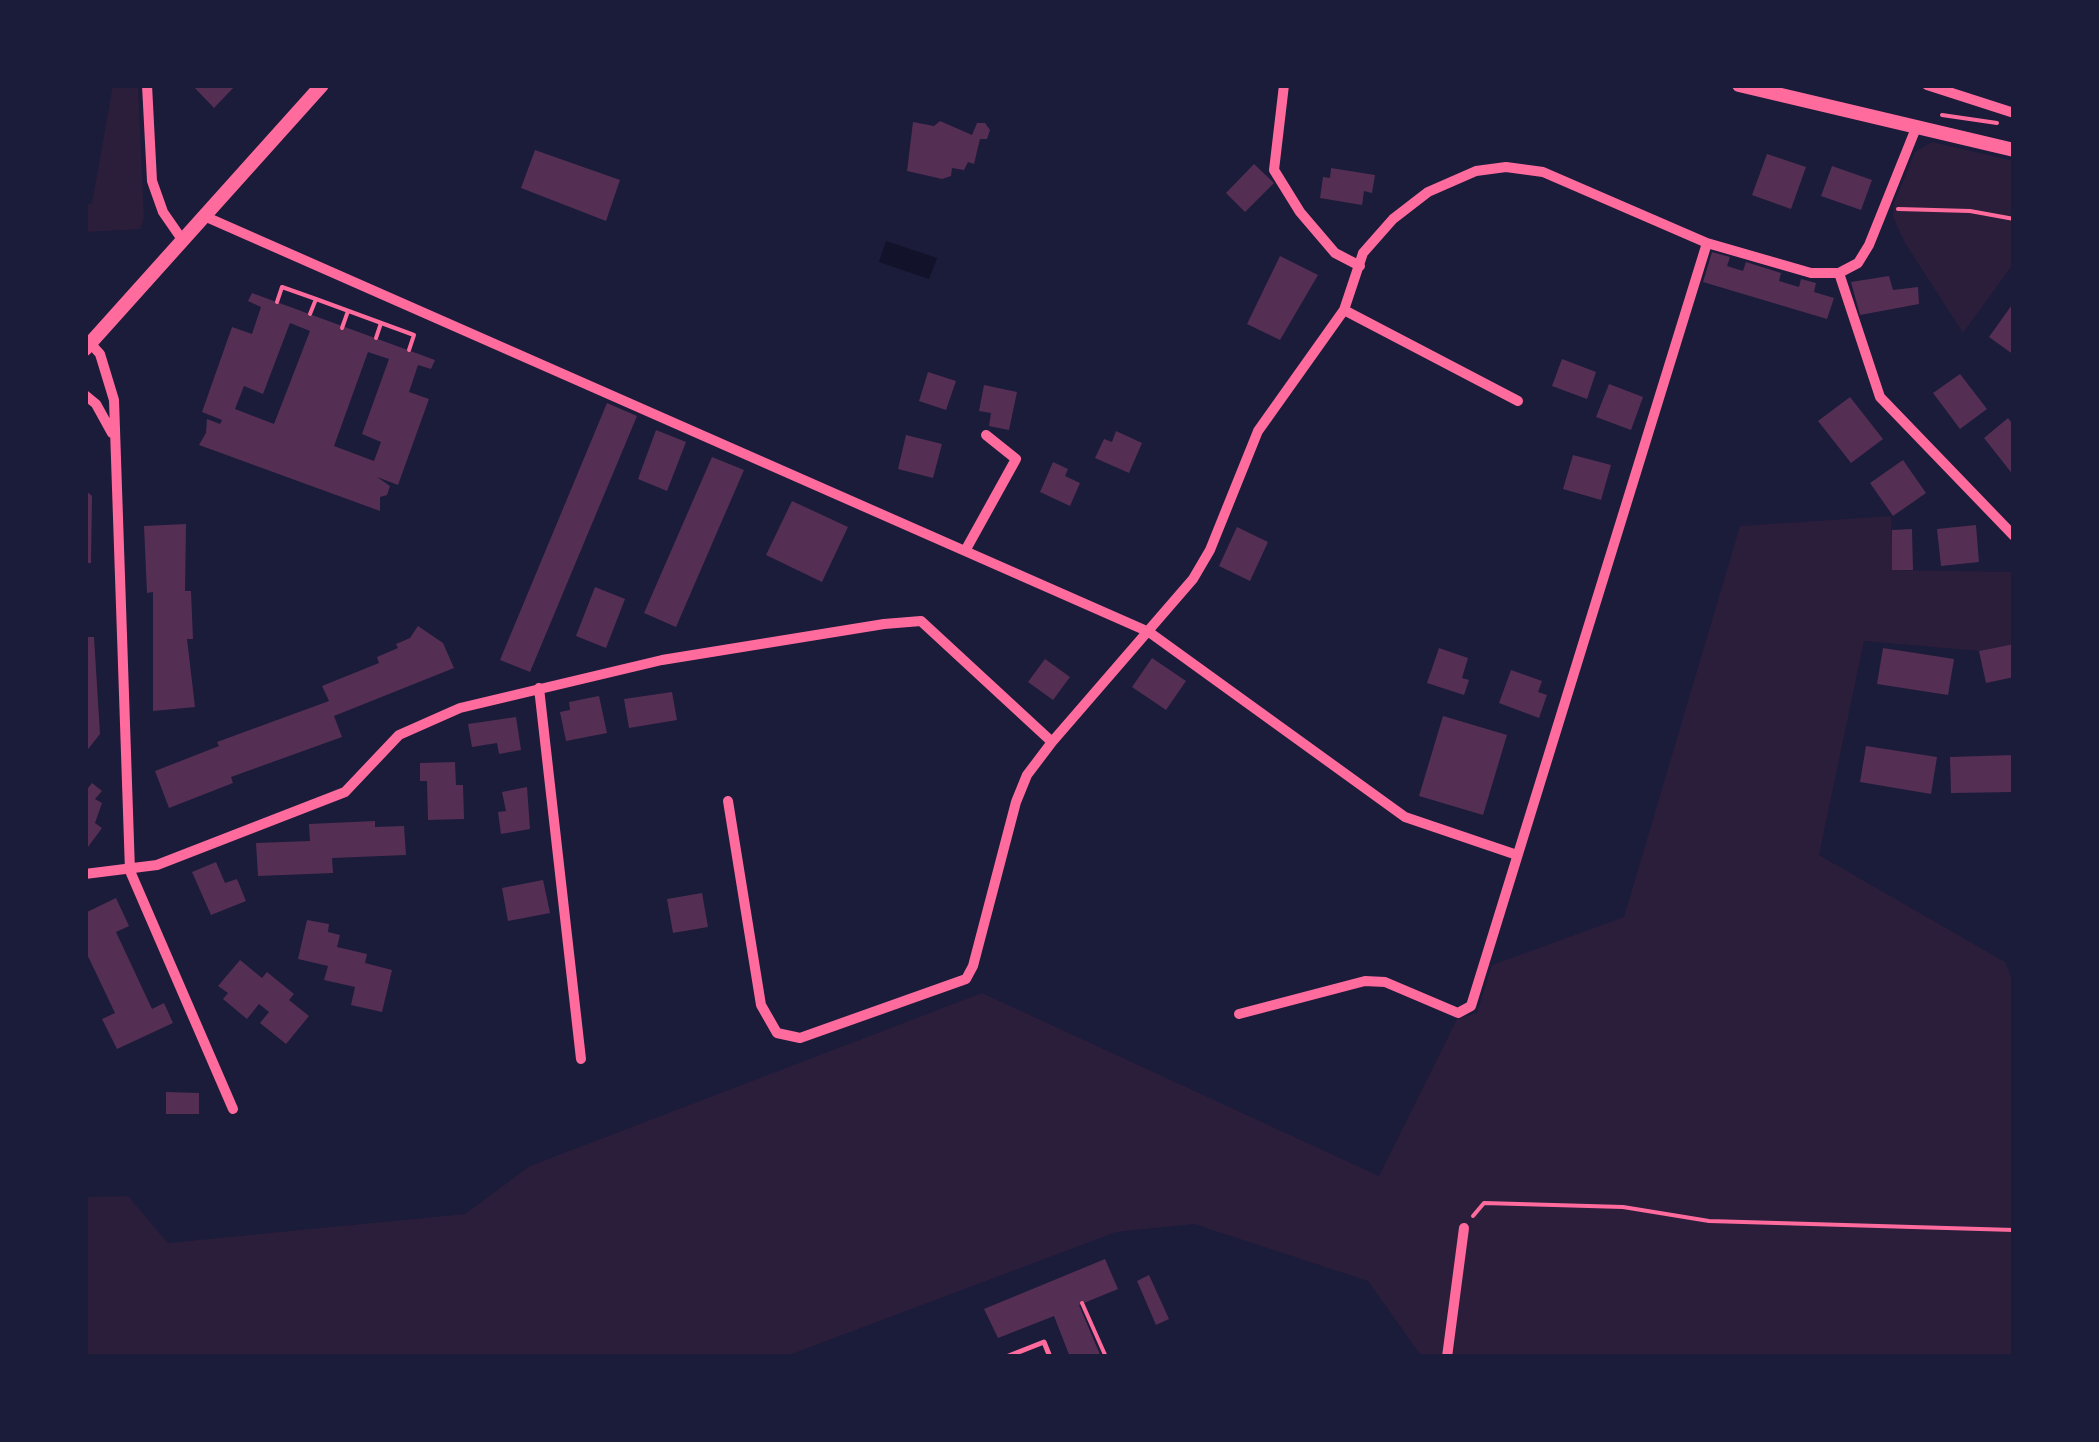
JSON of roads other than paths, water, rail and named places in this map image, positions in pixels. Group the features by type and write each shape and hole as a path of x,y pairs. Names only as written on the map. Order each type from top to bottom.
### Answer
{"main road":[{"path":"87,344 322,85"},
{"path":"1739,85 2014,150"}],"street":[{"path":"147,85 152,181 163,212 181,238"},
{"path":"1284,85 1274,170 1300,212 1334,253 1360,266"},
{"path":"1927,85 2014,113"},
{"path":"728,801 761,1005 777,1032 800,1038 966,979 1027,775 1194,578 1210,550 1258,430 1344,310 1370,244 1428,192 1476,172 1506,167 1543,172 1707,243 1811,273 1838,273 1858,262 1916,128"},
{"path":"204,216 1149,632 1405,817 1517,855"},
{"path":"1239,1014 1365,981 1385,982 1458,1012 1470,1006 1707,243"},
{"path":"1838,273 1880,398 2014,536"},
{"path":"1344,310 1518,401"},
{"path":"87,344 111,385 130,871 233,1110"},
{"path":"85,395 96,404 113,434"},
{"path":"964,551 1016,458 986,435"},
{"path":"85,874 130,871 290,816 345,792 399,735 427,720 539,688 662,660 921,621 1052,742"},
{"path":"539,688 582,1059"},
{"path":"1446,1357 1464,1228"}],"lane":[{"path":"1006,1357 1044,1342 1050,1357"}]}
